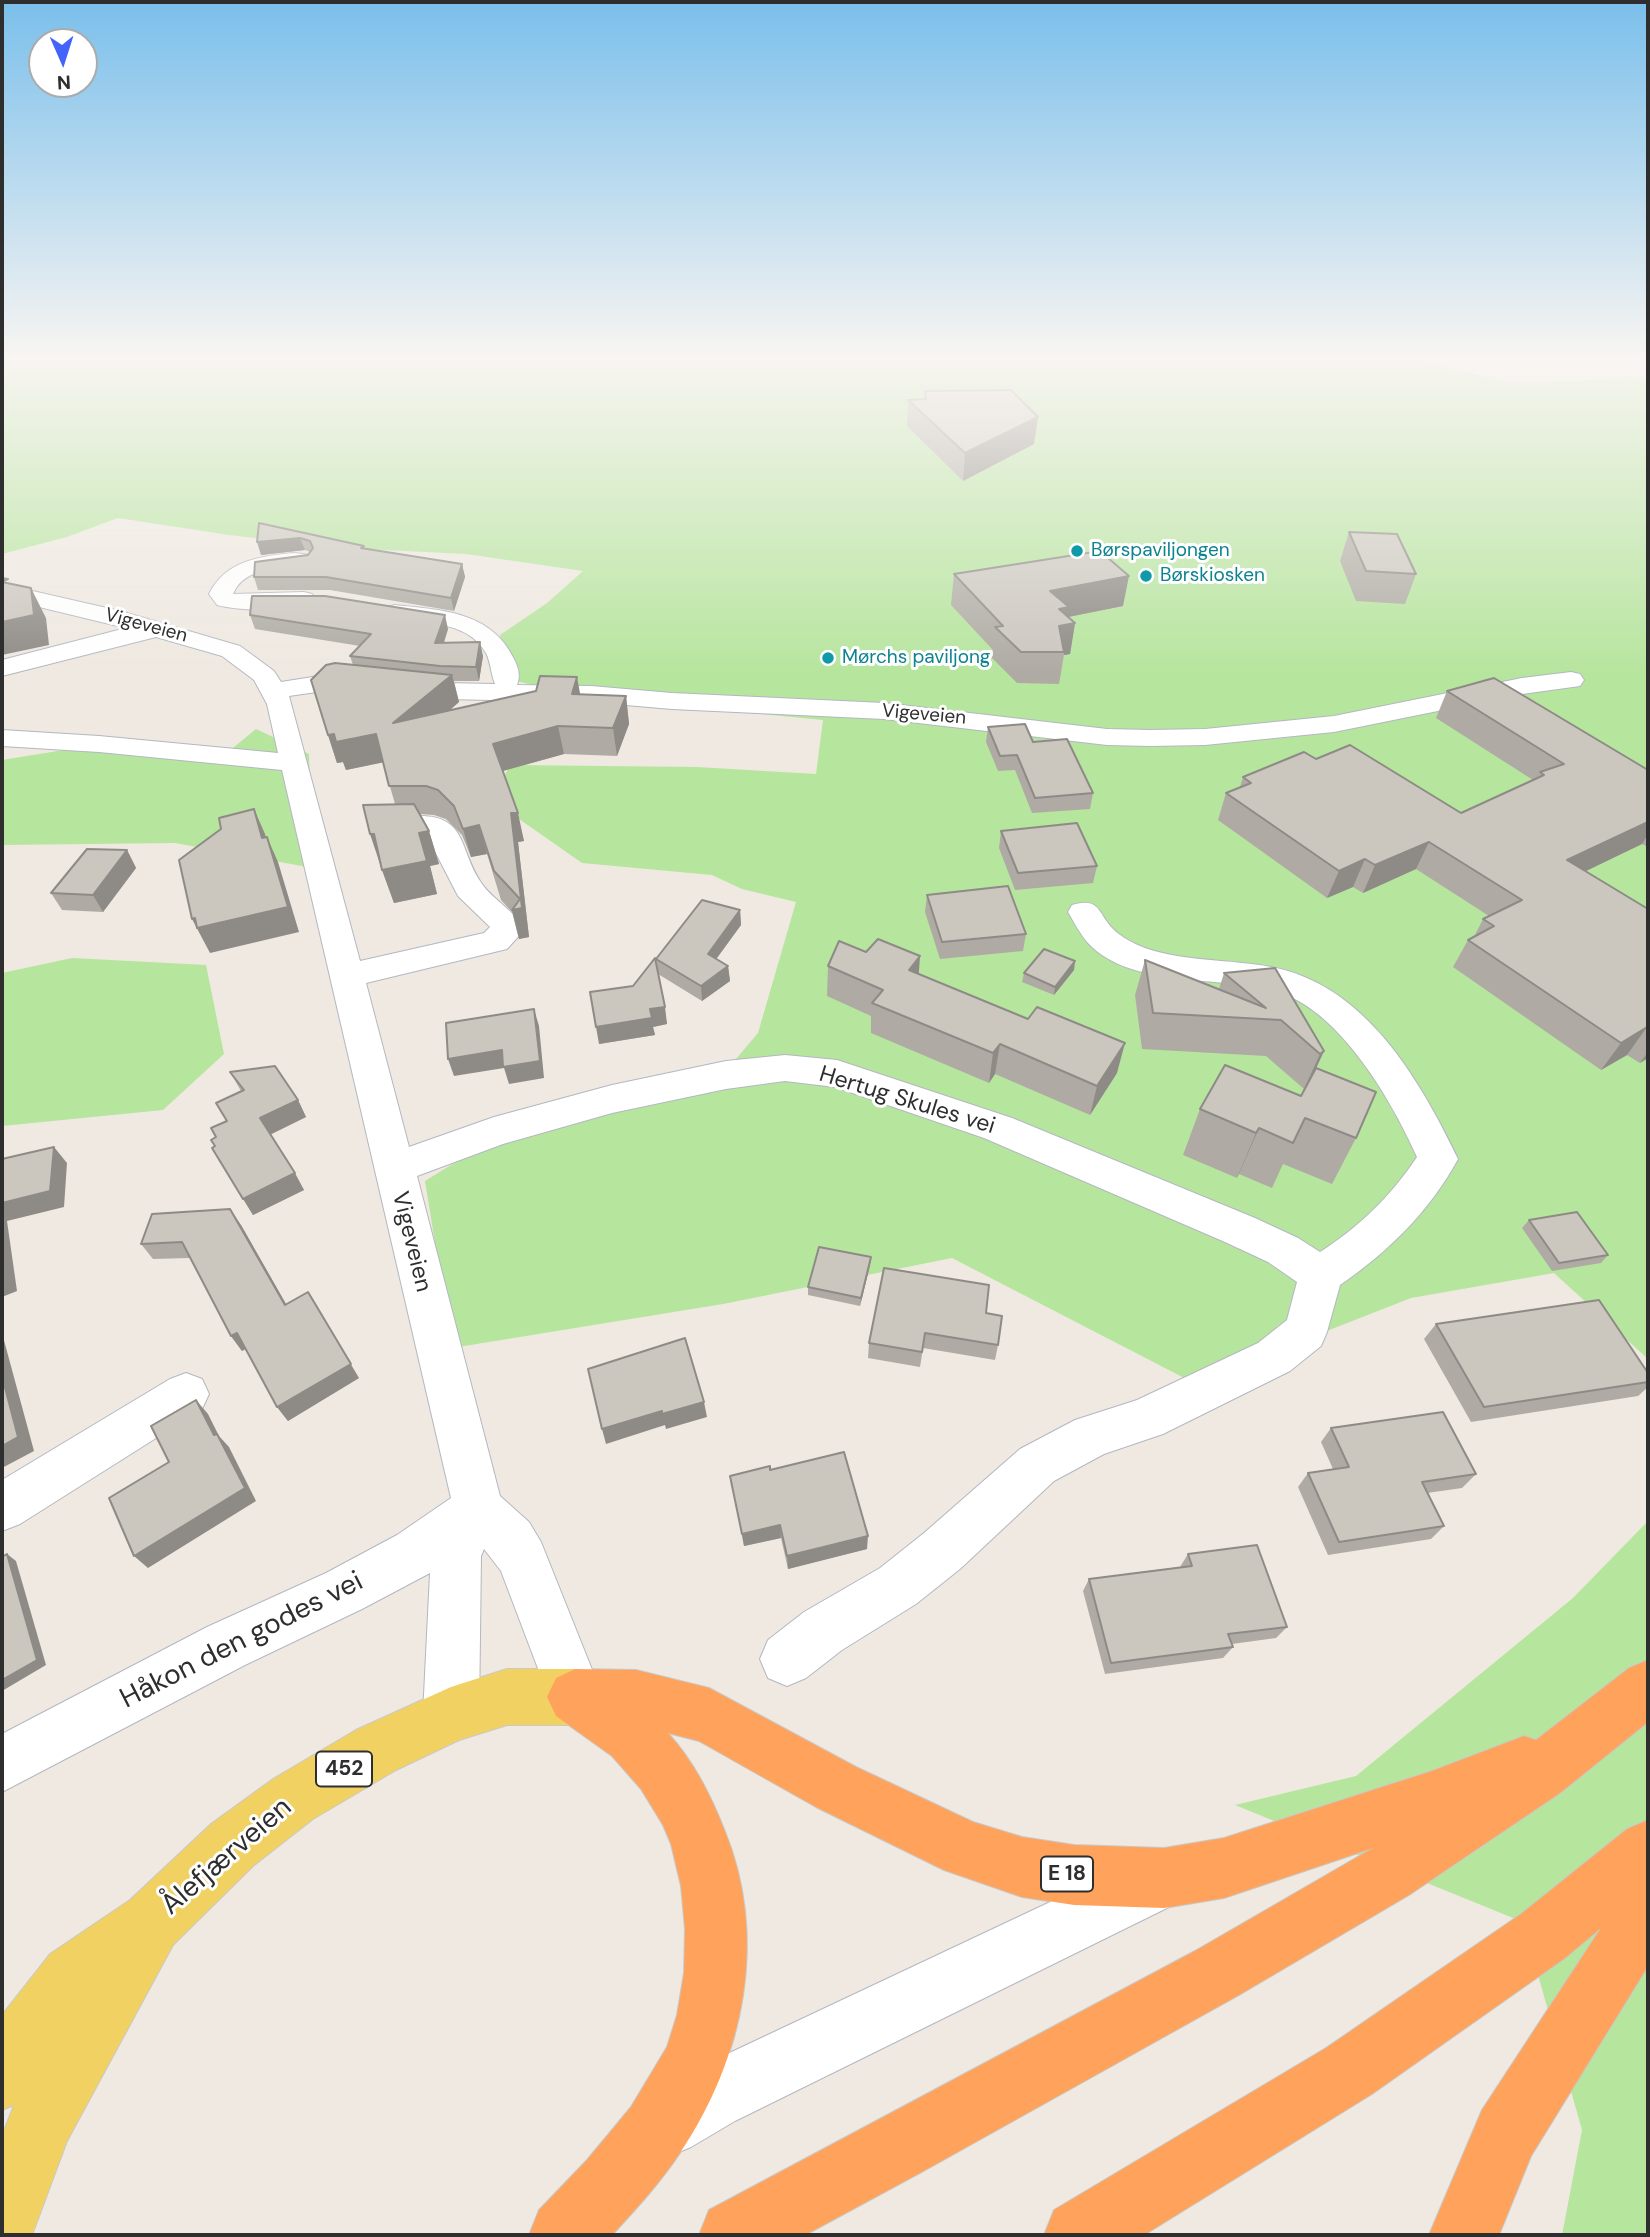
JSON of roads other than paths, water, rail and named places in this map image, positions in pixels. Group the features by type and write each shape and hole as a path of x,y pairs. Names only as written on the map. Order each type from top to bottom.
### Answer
{"highway":[{"name":"E 18","path":"734,2235 897,2149 1217,1973 1388,1874 1540,1773 1648,1687"},
{"name":"E 18","path":"575,1697 636,1698 709,1716 836,1787 965,1849 1022,1867 1074,1875 1164,1878 1224,1868 1302,1845 1432,1800 1575,1744"},
{"path":"564,2235 594,2205 656,2130 696,2058 708,2015 716,1962 715,1912 706,1854 689,1810 668,1778 632,1736 575,1697"},
{"path":"1079,2235 1349,2071 1543,1936 1648,1850"},
{"path":"1464,2235 1506,2134 1648,1910"}],"main road":[{"name":"Ålefjærveien","path":"2,2077 20,2044 72,1976 152,1922 232,1845 293,1799 376,1750 451,1714 507,1697 575,1697"},
{"name":"Ålefjærveien","path":"2,2223 40,2124 152,1922"}],"street":[{"path":"304,560 273,561 254,566 223,587 221,594 225,600 237,602 292,598 330,600"},
{"name":"Vigeveien","path":"2,591 162,629 231,651 265,676 274,691 286,722 294,763 349,975 393,1169 477,1508"},
{"path":"374,608 471,624 494,644 506,668 506,681"},
{"path":"2,668 108,639 162,629"},
{"name":"Vigeveien","path":"274,691 344,680 444,691 591,694 672,701 894,712 1107,737 1150,738 1205,737 1334,724 1522,686 1571,680"},
{"path":"2,738 99,744 294,763"},
{"path":"349,975 495,941 508,929 502,916 482,903 467,887 444,834 434,825 385,826"},
{"path":"787,1659 823,1631 898,1586 942,1551 1037,1465 1091,1436 1146,1419 1274,1357 1305,1332 1317,1298 1320,1275 1358,1250 1413,1196 1438,1159 1412,1109 1365,1040 1338,1013 1301,988 1261,976 1172,967 1133,956 1100,936 1090,925 1084,912"},
{"name":"Hertug Skules vei","path":"393,1169 494,1132 612,1099 726,1075 785,1068 837,1074 1024,1138 1240,1230 1283,1250 1320,1275"},
{"path":"2,1507 186,1394"},
{"path":"451,1714 452,1616 456,1556 477,1508 511,1540 523,1560 534,1598 575,1697"},
{"name":"Håkon den godes vei","path":"2,1764 226,1646 344,1591 415,1553 477,1508"},
{"path":"656,2130 711,2097 1164,1878"}],"place":[{"name":"Børspaviljongen","path":"1077,551"},
{"name":"Børskiosken","path":"1146,576"},
{"name":"Mørchs paviljong","path":"828,658"}]}
